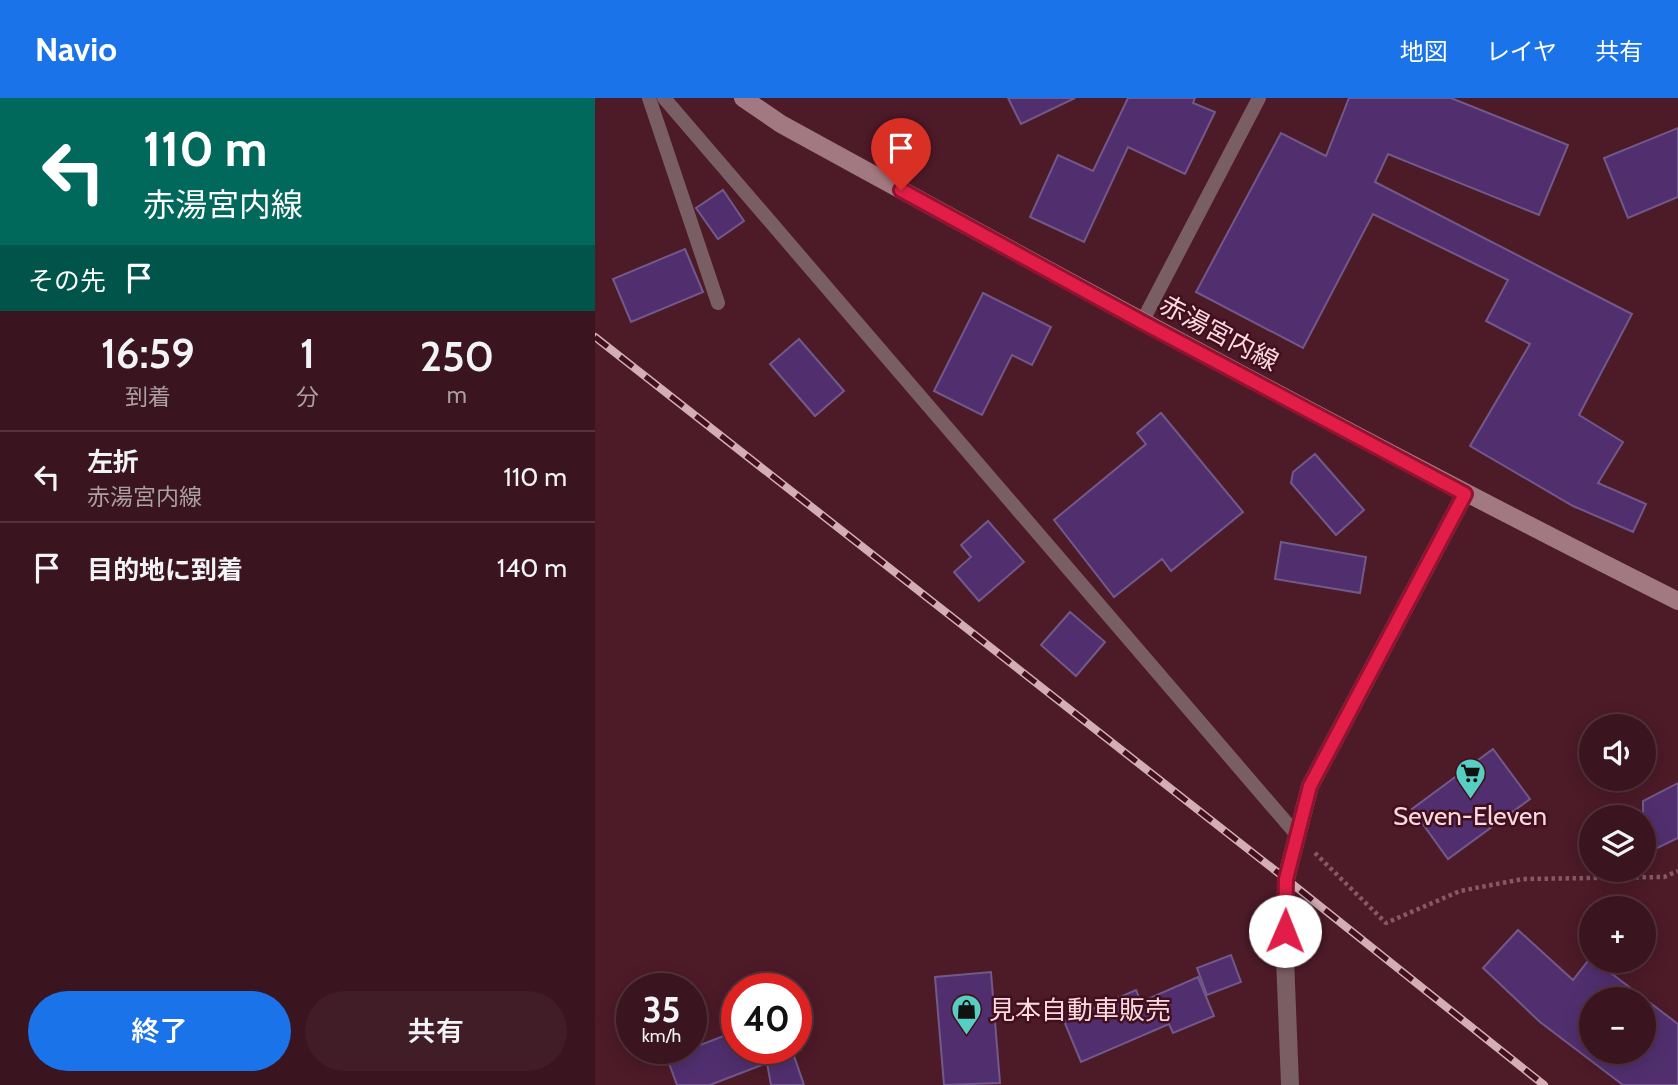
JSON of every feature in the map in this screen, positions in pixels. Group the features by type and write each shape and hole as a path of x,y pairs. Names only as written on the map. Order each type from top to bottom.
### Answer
{"main road":[{"name":"赤湯宮内線","path":"743,98 781,124 1142,322 1465,494 1678,601"}],"street":[{"path":"1290,1085 1285,958 1286,879 1310,786 1465,494"}],"lane":[{"path":"649,98 718,303"},
{"path":"664,98 1297,835"},
{"path":"1142,322 1259,98"}],"path":[{"path":"1297,835 1386,923 1461,891 1523,879 1664,877 1678,871"}],"building":[{"path":"1008,98 1075,98 1021,124"},
{"path":"1128,98 1195,98 1193,103 1215,112 1185,174 1128,147 1084,242 1030,217 1058,155 1093,171"},
{"path":"1349,98 1451,98 1568,145 1539,215 1388,154 1375,182 1632,314 1579,415 1623,442 1598,483 1646,504 1633,532 1573,506 1470,446 1530,344 1486,321 1508,280 1373,214 1303,348 1196,292 1281,133 1326,156"},
{"path":"1678,128 1678,197 1628,218 1604,158"},
{"path":"723,190 744,221 718,239 696,208"},
{"path":"685,249 703,292 631,322 613,279"},
{"path":"983,293 1051,327 1032,365 1012,355 982,415 934,391"},
{"path":"799,339 844,391 815,416 770,364"},
{"path":"1161,413 1243,512 1171,571 1162,559 1114,597 1054,520 1146,444 1137,433"},
{"path":"1315,454 1364,510 1336,535 1291,483 1293,472"},
{"path":"988,521 1024,562 979,601 954,572 971,557 961,545"},
{"path":"1281,542 1366,557 1360,593 1275,579"},
{"path":"1070,612 1105,642 1076,676 1041,645"},
{"path":"1493,749 1530,799 1448,859 1412,809"},
{"path":"1678,783 1678,838 1656,849 1656,805 1643,805 1643,801"},
{"path":"1518,930 1573,980 1579,972 1611,973 1629,987 1579,987 1579,1052 1540,1022 1483,968"},
{"path":"1231,955 1241,982 1207,995 1197,968"},
{"path":"991,972 1000,1083 944,1085 935,977"},
{"path":"1198,977 1214,1016 1173,1033 1169,1024 1081,1062 1064,1021 1136,990 1141,1002"},
{"path":"1656,1007 1678,1024 1678,1085 1623,1085 1595,1064 1656,1064"},
{"path":"721,1037 721,1064 764,1064 710,1085 677,1085 669,1064 707,1064 707,1042"},
{"path":"767,1064 797,1064 804,1085 771,1085"}],"railway":[{"path":"595,337 1544,1085"}],"place":[{"name":"Seven-Eleven","path":"1470,800"},
{"name":"見本自動車販売","path":"966,1037"}],"route":[{"path":"901,190 1465,494 1310,786 1286,879 1285,931"}]}
